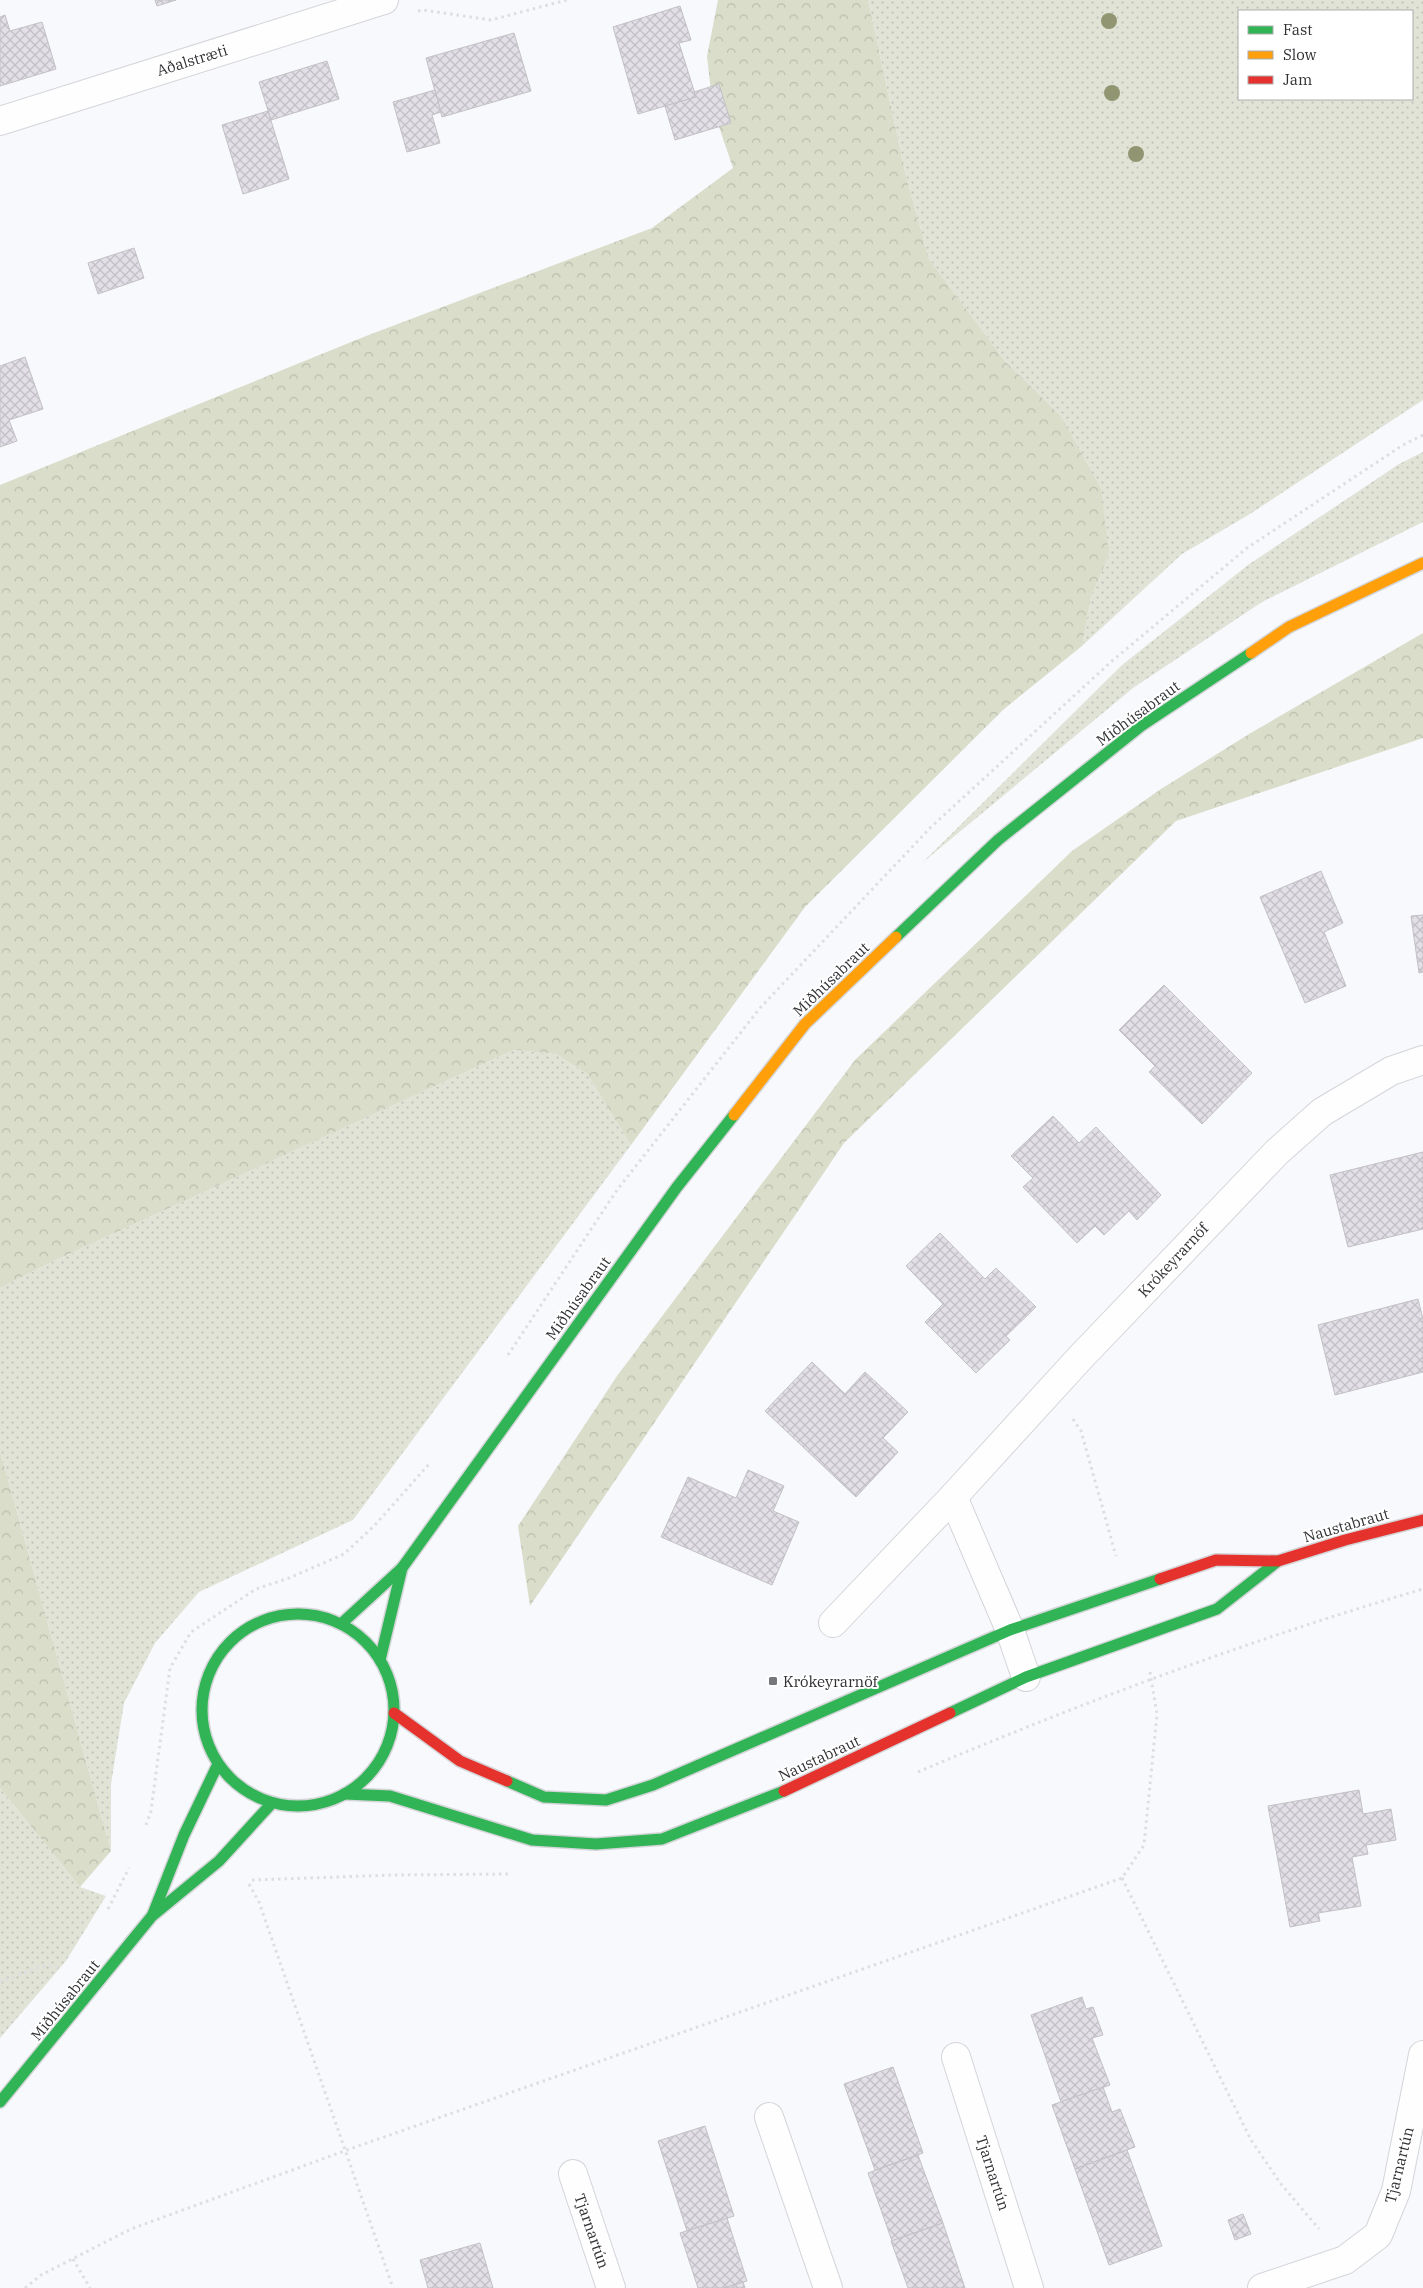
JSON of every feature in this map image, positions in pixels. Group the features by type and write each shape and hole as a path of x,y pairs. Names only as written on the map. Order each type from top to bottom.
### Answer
{"street":[{"name":"Aðalstræti","path":"0,121 384,0"},
{"name":"Miðhúsabraut","path":"341,1624 402,1568 677,1187 805,1024 998,840 1141,726 1289,627 1423,563"},
{"name":"Krókeyrarnöf","path":"833,1623 953,1497 1053,1387 1277,1152 1322,1112 1391,1071 1423,1060"},
{"path":"953,1497 1010,1630 1026,1677"},
{"name":"Naustabraut","path":"394,1713 460,1761 544,1797 606,1800 653,1785 1010,1630 1125,1590 1216,1560 1278,1561 1345,1540 1423,1520"},
{"name":"Naustabraut","path":"345,1794 390,1796 532,1840 596,1844 662,1839 795,1787 1026,1677 1216,1609 1278,1561"},
{"name":"Miðhúsabraut","path":"380,1660 402,1568"},
{"path":"311,1614 341,1624 363,1639 380,1660 391,1685 394,1713 388,1745 370,1773 345,1794 322,1803 297,1806 272,1803 251,1794 233,1781 218,1764 205,1735 202,1704 209,1673 225,1646 250,1626 279,1615 311,1614"},
{"name":"Miðhúsabraut","path":"152,1916 184,1835 218,1764"},
{"name":"Miðhúsabraut","path":"0,2102 152,1916 220,1861 272,1803"},
{"name":"Tjarnartún","path":"1262,2288 1345,2260 1378,2235 1396,2190 1423,2055"},
{"name":"Tjarnartún","path":"956,2057 1029,2288"},
{"path":"769,2116 828,2288"},
{"name":"Tjarnartún","path":"573,2174 611,2288"}],"path":[{"path":"424,10 491,20 567,0"},
{"path":"1053,1387 1081,1431 1125,1590"},
{"path":"145,1828 151,1811 170,1668 191,1632 256,1589 289,1578 344,1554 375,1525"},
{"path":"1151,1679 1372,1604 1423,1589"},
{"path":"26,2288 41,2275 131,2229 347,2150 1122,1878 1144,1845 1157,1714 1142,1636"},
{"path":"151,1811 184,1835"},
{"path":"220,1861 246,1880 259,1902 347,2150 393,2288"},
{"path":"105,1914 132,1862"},
{"path":"1122,1878 1251,2140 1281,2184 1345,2260"},
{"path":"0,1982 42,1966 68,1967"},
{"path":"73,2259 90,2288"}],"shaded area":[{"path":"868,0 1423,0 1423,400 1250,514 1182,554 1082,646 1091,597 1109,555 1060,415 1005,361 929,259 906,176"},
{"path":"1423,452 1423,522 1262,602 1133,688 922,863 1122,665 1248,565 1399,464"},
{"path":"514,1050 556,1054 587,1074 631,1145 353,1520 199,1592 155,1643 124,1703 111,1784 111,1851 0,1451 0,1288 54,1261"},
{"path":"0,1788 80,1887 106,1896 66,1961 0,2038"}],"green space":[{"path":"718,0 868,0 906,176 929,259 1005,361 1060,415 1101,489 1109,555 1091,597 1082,646 1004,709 805,907 631,1145 587,1074 556,1054 514,1050 54,1261 0,1288 0,485 366,336 652,228 733,168 713,109 707,56"},
{"path":"1423,633 1423,738 1176,821 844,1143 530,1606 518,1526 617,1376 855,1060 1072,851 1161,789 1249,734"},
{"path":"0,1451 111,1851 80,1887 0,1788"}],"building":[{"path":"155,0 176,0 157,6"},
{"path":"680,6 691,40 679,43 696,97 638,114 613,27"},
{"path":"5,15 10,31 42,22 56,69 0,86 0,17"},
{"path":"514,33 531,91 442,117 426,58"},
{"path":"327,61 339,99 271,120 259,82"},
{"path":"719,84 731,123 675,140 665,106 696,97 694,92"},
{"path":"435,90 441,112 432,115 440,143 407,152 393,102"},
{"path":"268,111 289,179 243,194 222,125"},
{"path":"134,248 144,278 98,294 88,263"},
{"path":"25,357 43,409 9,420 17,441 0,447 0,366"},
{"path":"1321,871 1343,923 1324,932 1346,986 1305,1003 1260,897"},
{"path":"1423,915 1423,972 1419,973 1411,916"},
{"path":"1164,985 1252,1073 1202,1124 1149,1072 1155,1066 1119,1030"},
{"path":"1053,1116 1079,1143 1096,1127 1161,1195 1137,1220 1129,1211 1104,1235 1095,1226 1077,1243 1023,1187 1033,1178 1011,1156"},
{"path":"1423,1152 1423,1229 1348,1247 1330,1175"},
{"path":"940,1233 985,1279 996,1268 1036,1307 1006,1336 1010,1340 976,1373 925,1322 943,1304 906,1266"},
{"path":"1418,1299 1423,1319 1423,1372 1335,1395 1318,1325"},
{"path":"812,1362 845,1394 865,1372 908,1412 883,1438 898,1452 856,1497 765,1411"},
{"path":"748,1470 784,1486 773,1511 799,1522 772,1585 661,1537 688,1477 736,1498"},
{"path":"1359,1790 1363,1814 1391,1809 1396,1840 1366,1845 1368,1854 1352,1857 1361,1906 1318,1913 1320,1921 1290,1927 1268,1806"},
{"path":"1082,1997 1086,2009 1093,2007 1103,2035 1092,2038 1110,2085 1061,2102 1031,2015"},
{"path":"893,2067 923,2153 875,2170 844,2084"},
{"path":"1103,2087 1112,2112 1120,2109 1135,2147 1075,2169 1052,2105"},
{"path":"705,2126 734,2216 687,2231 658,2141"},
{"path":"1127,2150 1162,2246 1109,2265 1075,2169"},
{"path":"918,2155 943,2223 892,2241 868,2173"},
{"path":"1243,2214 1251,2234 1235,2240 1228,2220"},
{"path":"727,2218 747,2281 724,2288 698,2288 680,2233"},
{"path":"943,2223 965,2288 908,2288 891,2241"},
{"path":"480,2243 493,2288 428,2288 420,2260"},
{"path":"743,2282 745,2288 724,2288"}],"traffic: fast":[{"path":"896,937 998,840 1141,726 1251,653"},
{"path":"341,1624 402,1568 677,1187 734,1115"},
{"path":"950,1713 1026,1677 1217,1609 1278,1561"},
{"path":"380,1660 402,1568"},
{"path":"507,1781 544,1797 606,1800 653,1785 1010,1630 1160,1579"},
{"path":"298,1614 326,1618 351,1630 366,1642 378,1657 390,1682 394,1710 390,1738 378,1763 366,1778 351,1790 326,1802 298,1806 270,1802 245,1790 230,1778 218,1763 206,1738 202,1710 206,1682 218,1657 230,1642 245,1630 270,1618 298,1614"},
{"path":"153,1914 184,1835 218,1764"},
{"path":"345,1794 390,1796 532,1840 596,1844 662,1839 784,1791"},
{"path":"0,2102 152,1916 219,1861 272,1803"}],"traffic: slow":[{"path":"1251,653 1289,627 1423,563"},
{"path":"734,1115 805,1024 896,937"}],"traffic: jam":[{"path":"1160,1579 1216,1560 1278,1561 1345,1540 1423,1520"},
{"path":"394,1713 460,1761 507,1781"},
{"path":"784,1791 950,1713"}],"place":[{"name":"Krókeyrarnöf","path":"773,1681"}]}
